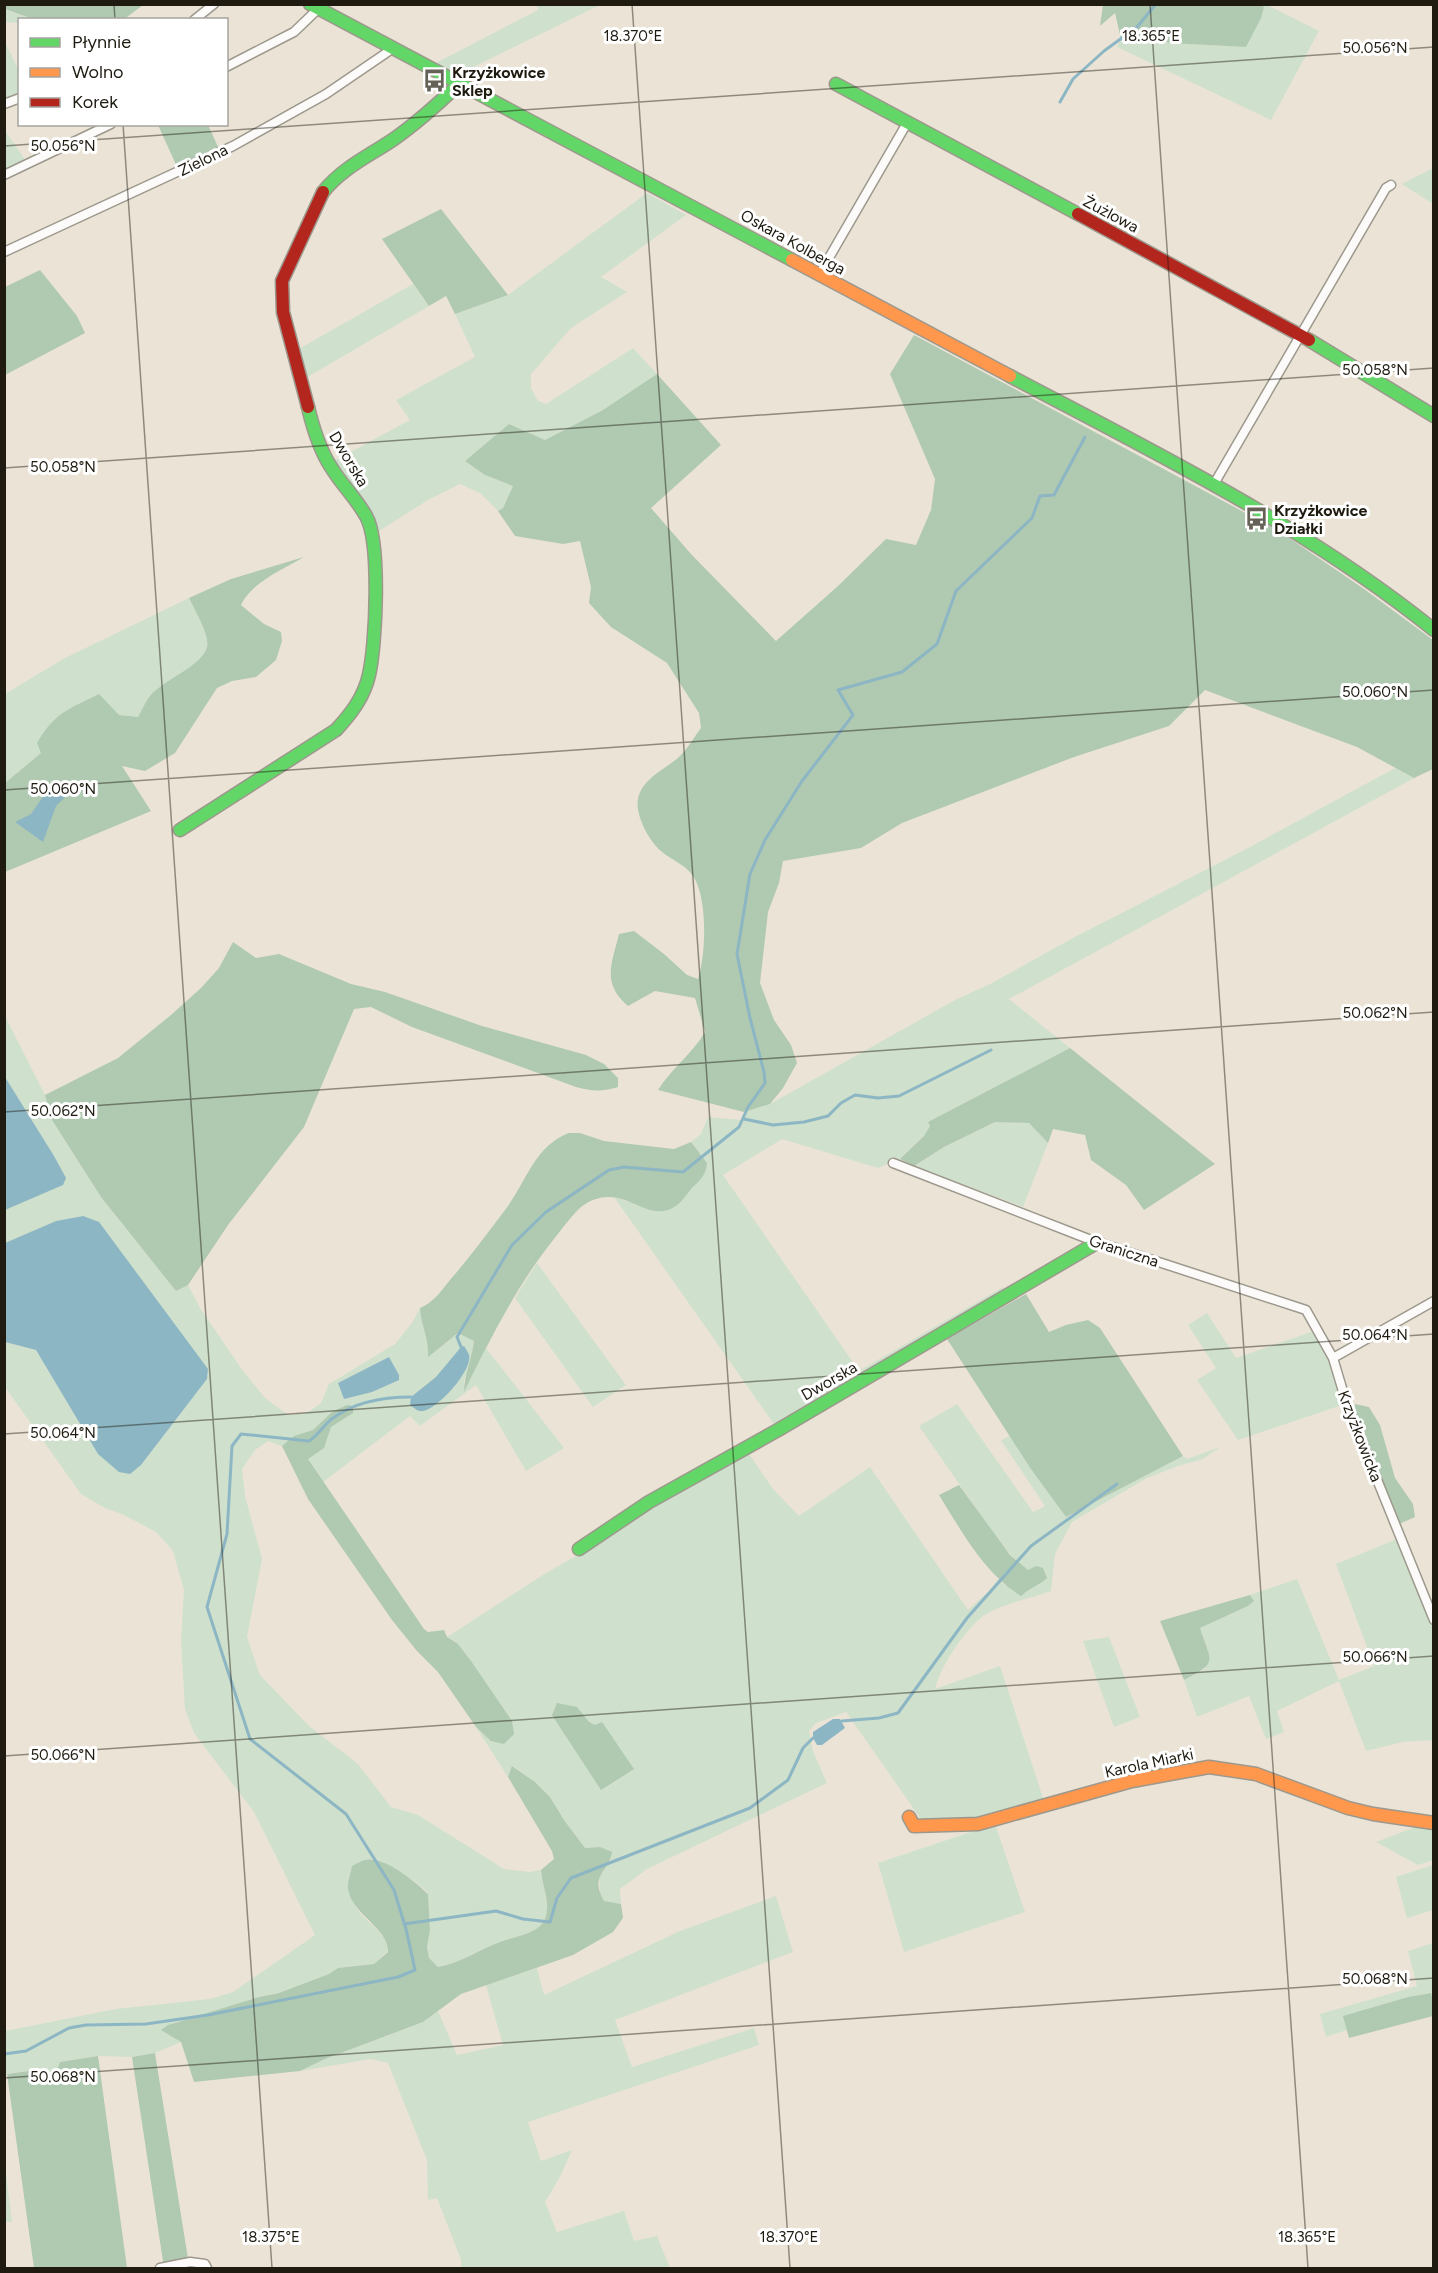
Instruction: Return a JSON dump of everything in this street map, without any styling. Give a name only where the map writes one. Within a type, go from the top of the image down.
[{"type":"street","points":[[196,18],[214,4]]},
{"type":"street","points":[[228,66],[294,32],[314,7]]},
{"type":"street","name":"Oskara Kolberga","points":[[314,7],[1214,484],[1353,568],[1434,630]]},
{"type":"street","name":"Zielona","points":[[4,252],[117,202],[233,146],[326,94],[392,49]]},
{"type":"street","name":"Dworska","points":[[180,830],[336,730],[351,714],[362,695],[369,675],[373,640],[376,570],[373,541],[367,516],[330,466],[316,438],[283,312],[282,281],[323,191],[339,174],[394,140],[428,114],[459,84]]},
{"type":"street","name":"Żużlowa","points":[[836,84],[1300,334],[1434,416]]},
{"type":"street","points":[[819,275],[907,123]]},
{"type":"street","points":[[4,175],[107,126]]},
{"type":"street","points":[[1214,484],[1300,334],[1386,188],[1390,185]]},
{"type":"street","name":"Graniczna","points":[[893,1163],[1098,1242],[1306,1310],[1333,1358]]},
{"type":"street","name":"Dworska","points":[[579,1550],[649,1502],[778,1430],[1098,1242]]},
{"type":"street","points":[[1333,1358],[1434,1301]]},
{"type":"street","name":"Krzyżkowicka","points":[[1333,1358],[1348,1408],[1434,1620]]},
{"type":"street","name":"Karola Miarki","points":[[909,1817],[914,1826],[978,1824],[1132,1781],[1209,1767],[1256,1774],[1348,1808],[1434,1823]]},
{"type":"street","points":[[160,2268],[190,2262],[205,2264],[207,2268]]},
{"type":"green space","points":[[5,4],[143,4],[126,18],[30,18],[5,9]]},
{"type":"green space","points":[[537,5],[600,5],[459,74],[436,63],[538,10]]},
{"type":"green space","points":[[1103,5],[1261,5],[1264,7],[1261,18],[1246,47],[1170,43],[1127,34],[1121,39],[1115,13],[1100,26]]},
{"type":"green space","points":[[1261,5],[1267,5],[1319,31],[1271,120],[1117,47],[1127,34],[1170,43],[1246,47],[1264,7]]},
{"type":"green space","points":[[4,9],[30,18],[18,18],[18,23],[5,22]]},
{"type":"green space","points":[[4,40],[18,69],[18,94],[5,100]]},
{"type":"green space","points":[[158,126],[208,126],[219,149],[178,169]]},
{"type":"green space","points":[[4,129],[26,161],[4,171]]},
{"type":"green space","points":[[1433,168],[1433,204],[1402,184]]},
{"type":"green space","points":[[647,193],[686,215],[601,277],[627,292],[571,328],[531,374],[531,388],[538,401],[546,404],[633,348],[657,374],[603,410],[545,440],[509,424],[465,461],[485,475],[513,486],[503,508],[498,511],[480,493],[460,484],[428,500],[379,531],[370,512],[332,462],[410,420],[396,400],[475,357],[455,314],[508,295]]},
{"type":"green space","points":[[441,209],[508,295],[455,314],[446,296],[429,306],[382,239]]},
{"type":"green space","points":[[40,270],[77,316],[85,333],[5,375],[5,287]]},
{"type":"green space","points":[[413,284],[429,306],[304,379],[297,350]]},
{"type":"green space","points":[[914,335],[1279,531],[1433,640],[1433,769],[1414,778],[1357,747],[1205,690],[1169,726],[1074,757],[902,823],[861,848],[783,861],[779,883],[768,912],[760,983],[774,1020],[791,1045],[797,1063],[783,1088],[770,1104],[744,1112],[658,1090],[705,1032],[695,998],[655,991],[628,1006],[614,989],[611,972],[619,934],[634,931],[687,975],[698,979],[703,956],[704,927],[698,886],[690,872],[661,851],[652,841],[641,820],[638,799],[650,779],[682,754],[701,728],[699,713],[667,663],[611,627],[589,603],[591,587],[580,541],[563,544],[515,536],[498,511],[503,508],[513,486],[485,475],[465,461],[509,424],[545,440],[603,410],[657,374],[721,445],[651,508],[691,554],[776,641],[838,586],[886,539],[916,545],[931,510],[935,479],[890,374]]},
{"type":"green space","points":[[304,557],[260,583],[241,605],[264,624],[281,632],[282,641],[276,660],[256,677],[232,681],[217,688],[175,753],[145,771],[122,766],[151,811],[5,872],[5,783],[41,753],[37,743],[50,724],[63,712],[99,694],[119,715],[138,717],[150,696],[190,667],[204,654],[207,647],[204,629],[189,598],[231,579]]},
{"type":"green space","points":[[189,598],[206,636],[207,647],[204,654],[190,667],[156,690],[148,698],[138,717],[119,715],[41,753],[5,783],[5,694],[63,659]]},
{"type":"green space","points":[[1395,768],[1414,778],[1009,999],[1070,1048],[928,1122],[930,1126],[924,1136],[900,1159],[878,1168],[782,1139],[723,1175],[859,1371],[1003,1287],[1007,1292],[776,1427],[614,1197],[651,1209],[681,1201],[707,1163],[691,1142],[701,1134],[708,1117],[742,1120],[744,1112],[770,1104],[955,1000],[990,984],[1073,938],[1250,847]]},
{"type":"green space","points":[[233,942],[256,958],[279,954],[351,984],[385,992],[482,1026],[586,1055],[604,1064],[618,1078],[618,1087],[597,1090],[576,1087],[412,1027],[371,1007],[354,1009],[304,1127],[228,1225],[188,1285],[176,1291],[101,1197],[52,1120],[45,1095],[118,1058],[171,1015],[219,968]]},
{"type":"green space","points":[[4,1014],[45,1095],[52,1120],[101,1197],[176,1291],[188,1285],[200,1308],[243,1371],[265,1398],[288,1415],[307,1413],[321,1403],[329,1384],[395,1344],[412,1323],[420,1308],[428,1356],[459,1333],[474,1341],[471,1361],[464,1380],[464,1391],[486,1348],[564,1448],[526,1471],[476,1385],[420,1426],[410,1416],[323,1482],[294,1437],[282,1446],[268,1441],[255,1450],[242,1469],[245,1496],[262,1559],[247,1637],[260,1675],[309,1726],[358,1764],[391,1807],[418,1815],[504,1869],[530,1872],[541,1870],[547,1910],[544,1922],[528,1933],[438,1967],[429,1958],[427,1947],[430,1930],[428,1893],[402,1873],[372,1859],[348,1888],[359,1911],[382,1935],[387,1945],[388,1951],[374,1964],[338,1968],[329,1974],[279,1993],[176,2022],[162,2030],[181,2042],[155,2053],[132,2057],[98,2056],[60,2062],[57,2072],[36,2070],[5,2074],[5,2031],[116,2009],[210,1999],[233,1992],[315,1935],[254,1812],[194,1733],[185,1709],[181,1642],[184,1590],[173,1551],[156,1532],[81,1494],[5,1387],[5,1342],[36,1350],[98,1454],[141,1465],[207,1379],[208,1369],[83,1216],[56,1221],[5,1243]]},
{"type":"green space","points":[[1070,1048],[1215,1164],[1144,1210],[1126,1185],[1091,1160],[1085,1135],[1053,1129],[1048,1143],[1029,1123],[995,1122],[944,1147],[914,1166],[900,1159],[924,1136],[930,1126],[928,1122]]},
{"type":"green space","points":[[995,1122],[1029,1123],[1048,1143],[1023,1207],[914,1166],[944,1147]]},
{"type":"green space","points":[[569,1133],[580,1133],[604,1141],[674,1149],[691,1142],[707,1163],[702,1178],[675,1207],[668,1210],[658,1211],[629,1201],[607,1197],[594,1199],[581,1207],[563,1227],[528,1275],[494,1332],[464,1392],[474,1341],[458,1333],[428,1357],[420,1308],[437,1296],[473,1253],[508,1206],[540,1154],[558,1138]]},
{"type":"green space","points":[[537,1263],[626,1385],[593,1407],[515,1298]]},
{"type":"green space","points":[[1026,1294],[1049,1332],[1088,1320],[1100,1328],[1183,1456],[1066,1517],[1031,1469],[947,1339]]},
{"type":"green space","points":[[1207,1313],[1236,1358],[1314,1331],[1330,1364],[1342,1405],[1238,1440],[1197,1380],[1216,1368],[1188,1325]]},
{"type":"green space","points":[[957,1404],[1033,1512],[1045,1506],[1001,1440],[1010,1436],[1066,1517],[1183,1456],[1187,1459],[1220,1447],[1203,1459],[1147,1478],[1072,1522],[1055,1554],[1051,1591],[988,1613],[963,1637],[942,1670],[935,1689],[1000,1666],[1045,1804],[974,1823],[921,1819],[846,1712],[816,1723],[809,1731],[813,1751],[827,1783],[647,1869],[620,1889],[621,1904],[604,1901],[600,1894],[599,1874],[611,1861],[600,1847],[585,1848],[550,1797],[535,1782],[513,1766],[508,1777],[476,1727],[491,1741],[512,1721],[458,1644],[447,1637],[546,1573],[602,1541],[639,1513],[747,1451],[773,1489],[799,1516],[870,1467],[968,1610],[989,1591],[998,1579],[1005,1585],[1039,1584],[998,1540],[919,1426]]},
{"type":"green space","points":[[1355,1404],[1369,1407],[1380,1425],[1395,1478],[1413,1504],[1415,1517],[1399,1524],[1365,1443],[1355,1413]]},
{"type":"green space","points":[[347,1405],[353,1406],[353,1413],[331,1427],[324,1448],[308,1459],[424,1629],[428,1632],[444,1630],[447,1637],[458,1644],[471,1661],[512,1721],[514,1734],[504,1744],[491,1741],[476,1727],[438,1672],[417,1651],[392,1620],[308,1499],[282,1446],[294,1436],[313,1430],[332,1412]]},
{"type":"green space","points":[[959,1485],[1010,1555],[1028,1570],[1036,1566],[1043,1568],[1047,1578],[1021,1596],[996,1576],[975,1551],[939,1495]]},
{"type":"green space","points":[[1397,1539],[1433,1629],[1433,1740],[1403,1742],[1366,1751],[1339,1681],[1277,1711],[1284,1732],[1266,1739],[1249,1696],[1197,1717],[1184,1680],[1205,1669],[1208,1650],[1200,1628],[1248,1606],[1253,1601],[1250,1595],[1297,1579],[1339,1680],[1374,1666],[1336,1564]]},
{"type":"green space","points":[[1250,1595],[1254,1601],[1248,1606],[1200,1628],[1209,1660],[1203,1669],[1184,1680],[1160,1621]]},
{"type":"green space","points":[[1109,1637],[1140,1717],[1114,1727],[1083,1641]]},
{"type":"green space","points":[[557,1703],[577,1707],[589,1722],[595,1725],[602,1722],[634,1769],[601,1790],[552,1715]]},
{"type":"green space","points":[[512,1766],[535,1782],[550,1797],[585,1848],[600,1847],[612,1852],[598,1885],[604,1901],[621,1904],[623,1918],[613,1932],[573,1955],[461,1994],[423,2022],[325,2059],[300,2071],[194,2082],[181,2042],[161,2030],[168,2025],[279,1993],[329,1974],[338,1968],[374,1964],[388,1952],[383,1936],[356,1906],[348,1889],[352,1866],[360,1862],[372,1860],[390,1865],[428,1894],[430,1930],[427,1947],[429,1958],[438,1967],[528,1933],[540,1926],[544,1922],[547,1910],[541,1870],[554,1859],[552,1851],[508,1777]]},
{"type":"green space","points":[[995,1824],[1025,1912],[904,1952],[878,1863]]},
{"type":"green space","points":[[1418,1826],[1433,1827],[1433,1860],[1418,1865],[1376,1842]]},
{"type":"green space","points":[[1433,1865],[1433,1910],[1407,1918],[1396,1877]]},
{"type":"green space","points":[[776,1896],[793,1952],[615,2020],[632,2067],[754,2028],[759,2045],[528,2122],[541,2161],[572,2150],[545,2202],[557,2232],[624,2211],[634,2241],[657,2236],[670,2268],[461,2268],[461,2260],[437,2198],[428,2200],[427,2160],[388,2063],[371,2059],[300,2071],[325,2059],[423,2022],[438,2011],[457,2055],[503,2045],[486,1985],[537,1968],[544,1995],[680,1931]]},
{"type":"green space","points":[[1433,1943],[1433,2001],[1430,1993],[1408,1997],[1344,2016],[1347,2030],[1326,2037],[1320,2014],[1417,1986],[1408,1951]]},
{"type":"green space","points":[[1431,1993],[1433,2016],[1349,2038],[1343,2016],[1408,1997]]},
{"type":"green space","points":[[155,2053],[189,2265],[199,2268],[164,2268],[132,2057]]},
{"type":"green space","points":[[98,2056],[127,2268],[34,2268],[7,2074],[36,2070],[56,2072],[60,2062]]},
{"type":"green space","points":[[5,2165],[12,2222],[5,2222]]},
{"type":"water","points":[[51,785],[66,790],[66,796],[56,806],[43,842],[15,822],[31,814]]},
{"type":"water","points":[[5,1077],[66,1178],[63,1185],[5,1210]]},
{"type":"water","points":[[83,1216],[99,1222],[208,1369],[207,1379],[141,1465],[130,1474],[119,1472],[98,1454],[36,1350],[5,1342],[5,1243],[56,1221]]},
{"type":"water","points":[[464,1346],[469,1355],[469,1362],[460,1379],[437,1404],[423,1411],[416,1410],[410,1405],[411,1397],[436,1377]]},
{"type":"water","points":[[389,1357],[399,1375],[399,1380],[372,1392],[344,1399],[338,1383]]},
{"type":"water","points":[[833,1719],[840,1719],[845,1728],[822,1745],[817,1745],[813,1732]]},
{"type":"waterway","points":[[1060,102],[1073,79],[1104,51],[1137,27],[1156,4]]},
{"type":"waterway","points":[[461,1347],[457,1337],[512,1245],[546,1212],[609,1170],[624,1167],[683,1172],[739,1127],[748,1107],[765,1083],[737,954],[750,874],[765,840],[802,781],[853,715],[838,690],[902,672],[937,644],[956,591],[1032,518],[1040,496],[1054,495],[1085,437]]},
{"type":"waterway","points":[[744,1119],[773,1125],[804,1122],[828,1116],[841,1103],[855,1095],[878,1098],[899,1096],[991,1050]]},
{"type":"waterway","points":[[4,2054],[26,2051],[69,2028],[86,2025],[146,2024],[208,2015],[398,1977],[415,1970],[394,1890],[346,1814],[250,1739],[207,1607],[227,1534],[232,1446],[241,1434],[309,1441],[330,1420],[360,1404],[380,1399],[411,1397]]},
{"type":"waterway","points":[[842,1721],[879,1718],[898,1713],[967,1618],[1031,1546],[1117,1484]]},
{"type":"waterway","points":[[404,1924],[496,1911],[523,1919],[550,1922],[557,1898],[571,1878],[750,1808],[788,1780],[803,1748],[813,1738]]},
{"type":"traffic: fast","points":[[310,4],[792,260]]},
{"type":"traffic: fast","points":[[323,192],[347,169],[394,139],[436,106],[459,84]]},
{"type":"traffic: fast","points":[[836,84],[1078,214]]},
{"type":"traffic: fast","points":[[1309,340],[1434,416]]},
{"type":"traffic: fast","points":[[1010,376],[1174,463],[1282,524],[1385,592],[1434,630]]},
{"type":"traffic: fast","points":[[180,830],[336,730],[356,705],[367,683],[374,641],[376,594],[371,529],[362,509],[323,453],[308,407]]},
{"type":"traffic: fast","points":[[579,1549],[649,1502],[778,1430],[1098,1242]]},
{"type":"traffic: slow","points":[[792,260],[1010,376]]},
{"type":"traffic: slow","points":[[909,1817],[914,1826],[978,1824],[1132,1781],[1209,1767],[1256,1774],[1348,1808],[1434,1823]]},
{"type":"traffic: jam","points":[[308,407],[283,312],[282,281],[323,192]]},
{"type":"traffic: jam","points":[[1078,214],[1309,340]]},
{"type":"place","name":"Krzyżkowice Sklep","points":[[434,81]]},
{"type":"place","name":"Krzyżkowice Działki","points":[[1256,519]]}]
